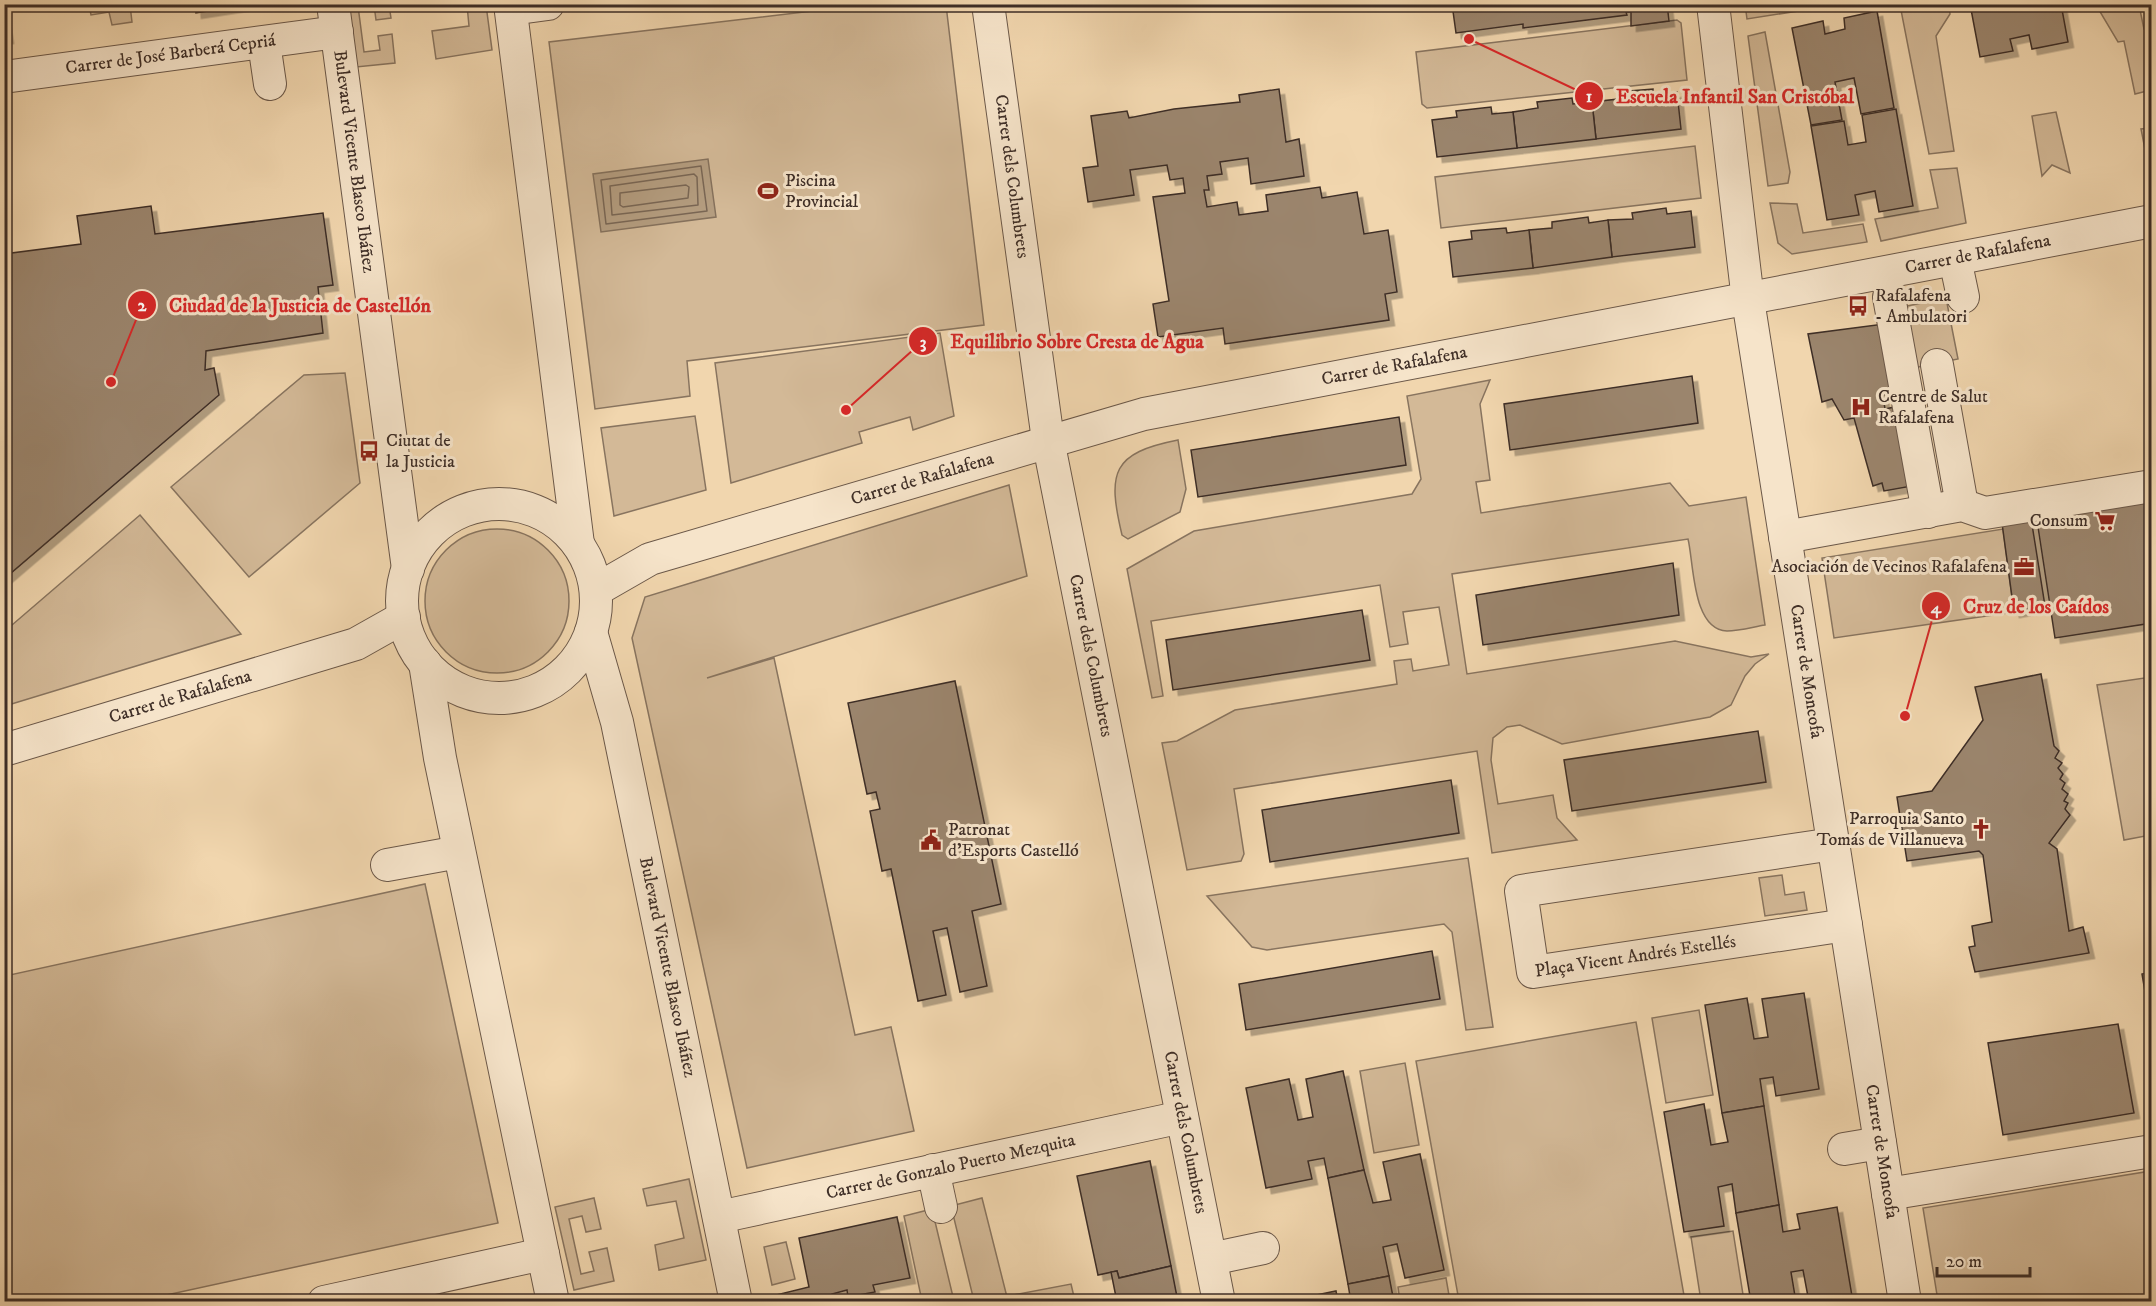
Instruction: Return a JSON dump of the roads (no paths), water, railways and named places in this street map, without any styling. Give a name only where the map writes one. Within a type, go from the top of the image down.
[{"type":"street","points":[[414,642],[438,676],[464,691],[489,697],[513,697],[553,682],[569,668],[582,651],[596,614],[510,7],[548,4]]},
{"type":"street","name":"Carrer dels Columbrets","points":[[988,4],[1048,440],[1219,1302]]},
{"type":"street","name":"Carrer de Moncofa","points":[[1713,4],[1748,300],[1905,1302]]},
{"type":"street","name":"Carrer de José Barberá Cepriá","points":[[4,77],[264,42],[335,18]]},
{"type":"street","name":"Bulevard Vicente Blasco Ibáñez","points":[[335,18],[408,569]]},
{"type":"street","points":[[264,42],[270,84]]},
{"type":"street","name":"Carrer de Rafalafena","points":[[588,566],[650,559],[1048,440],[1144,414],[2151,221]]},
{"type":"street","points":[[1955,259],[1963,297]]},
{"type":"street","points":[[1889,297],[1928,512]]},
{"type":"street","points":[[1937,365],[1962,506]]},
{"type":"street","points":[[1785,537],[1962,506],[1986,513],[2151,486]]},
{"type":"street","points":[[553,1302],[434,728],[414,642],[404,585],[408,569],[417,550],[437,527],[467,510],[484,506],[524,507],[543,514],[562,527],[588,566]]},
{"type":"street","name":"Bulevard Vicente Blasco Ibáñez","points":[[591,632],[617,722],[736,1302]]},
{"type":"street","name":"Carrer de Rafalafena","points":[[4,750],[356,644],[414,642]]},
{"type":"street","name":"Plaça Vicent Andrés Estellés","points":[[1833,844],[1521,891],[1533,972],[1846,926]]},
{"type":"street","points":[[387,865],[459,852]]},
{"type":"street","name":"Carrer de Gonzalo Puerto Mezquita","points":[[719,1217],[1182,1117]]},
{"type":"street","points":[[1844,1149],[1880,1143]]},
{"type":"street","points":[[1888,1194],[2151,1151]]},
{"type":"street","points":[[933,1170],[941,1207]]},
{"type":"street","points":[[1211,1259],[1263,1248]]},
{"type":"street","points":[[324,1302],[543,1254]]},
{"type":"water","points":[[708,159],[716,217],[601,232],[593,174]]},
{"type":"place","name":"Escuela Infantil San Cristóbal","points":[[1469,39]]},
{"type":"place","name":"Piscina Provincial","points":[[768,191]]},
{"type":"place","name":"Rafalafena - Ambulatori","points":[[1858,306]]},
{"type":"place","name":"Ciudad de la Justicia de Castellón","points":[[111,382]]},
{"type":"place","name":"Centre de Salut Rafalafena","points":[[1861,407]]},
{"type":"place","name":"Equilibrio Sobre Cresta de Agua","points":[[846,410]]},
{"type":"place","name":"Ciutat de la Justicia","points":[[369,451]]},
{"type":"place","name":"Consum","points":[[2105,521]]},
{"type":"place","name":"Asociación de Vecinos Rafalafena","points":[[2024,567]]},
{"type":"place","name":"Cruz de los Caídos","points":[[1905,716]]},
{"type":"place","name":"Parroquia Santo Tomás de Villanueva","points":[[1981,829]]},
{"type":"place","name":"Patronat d'Esports Castelló","points":[[931,840]]}]
